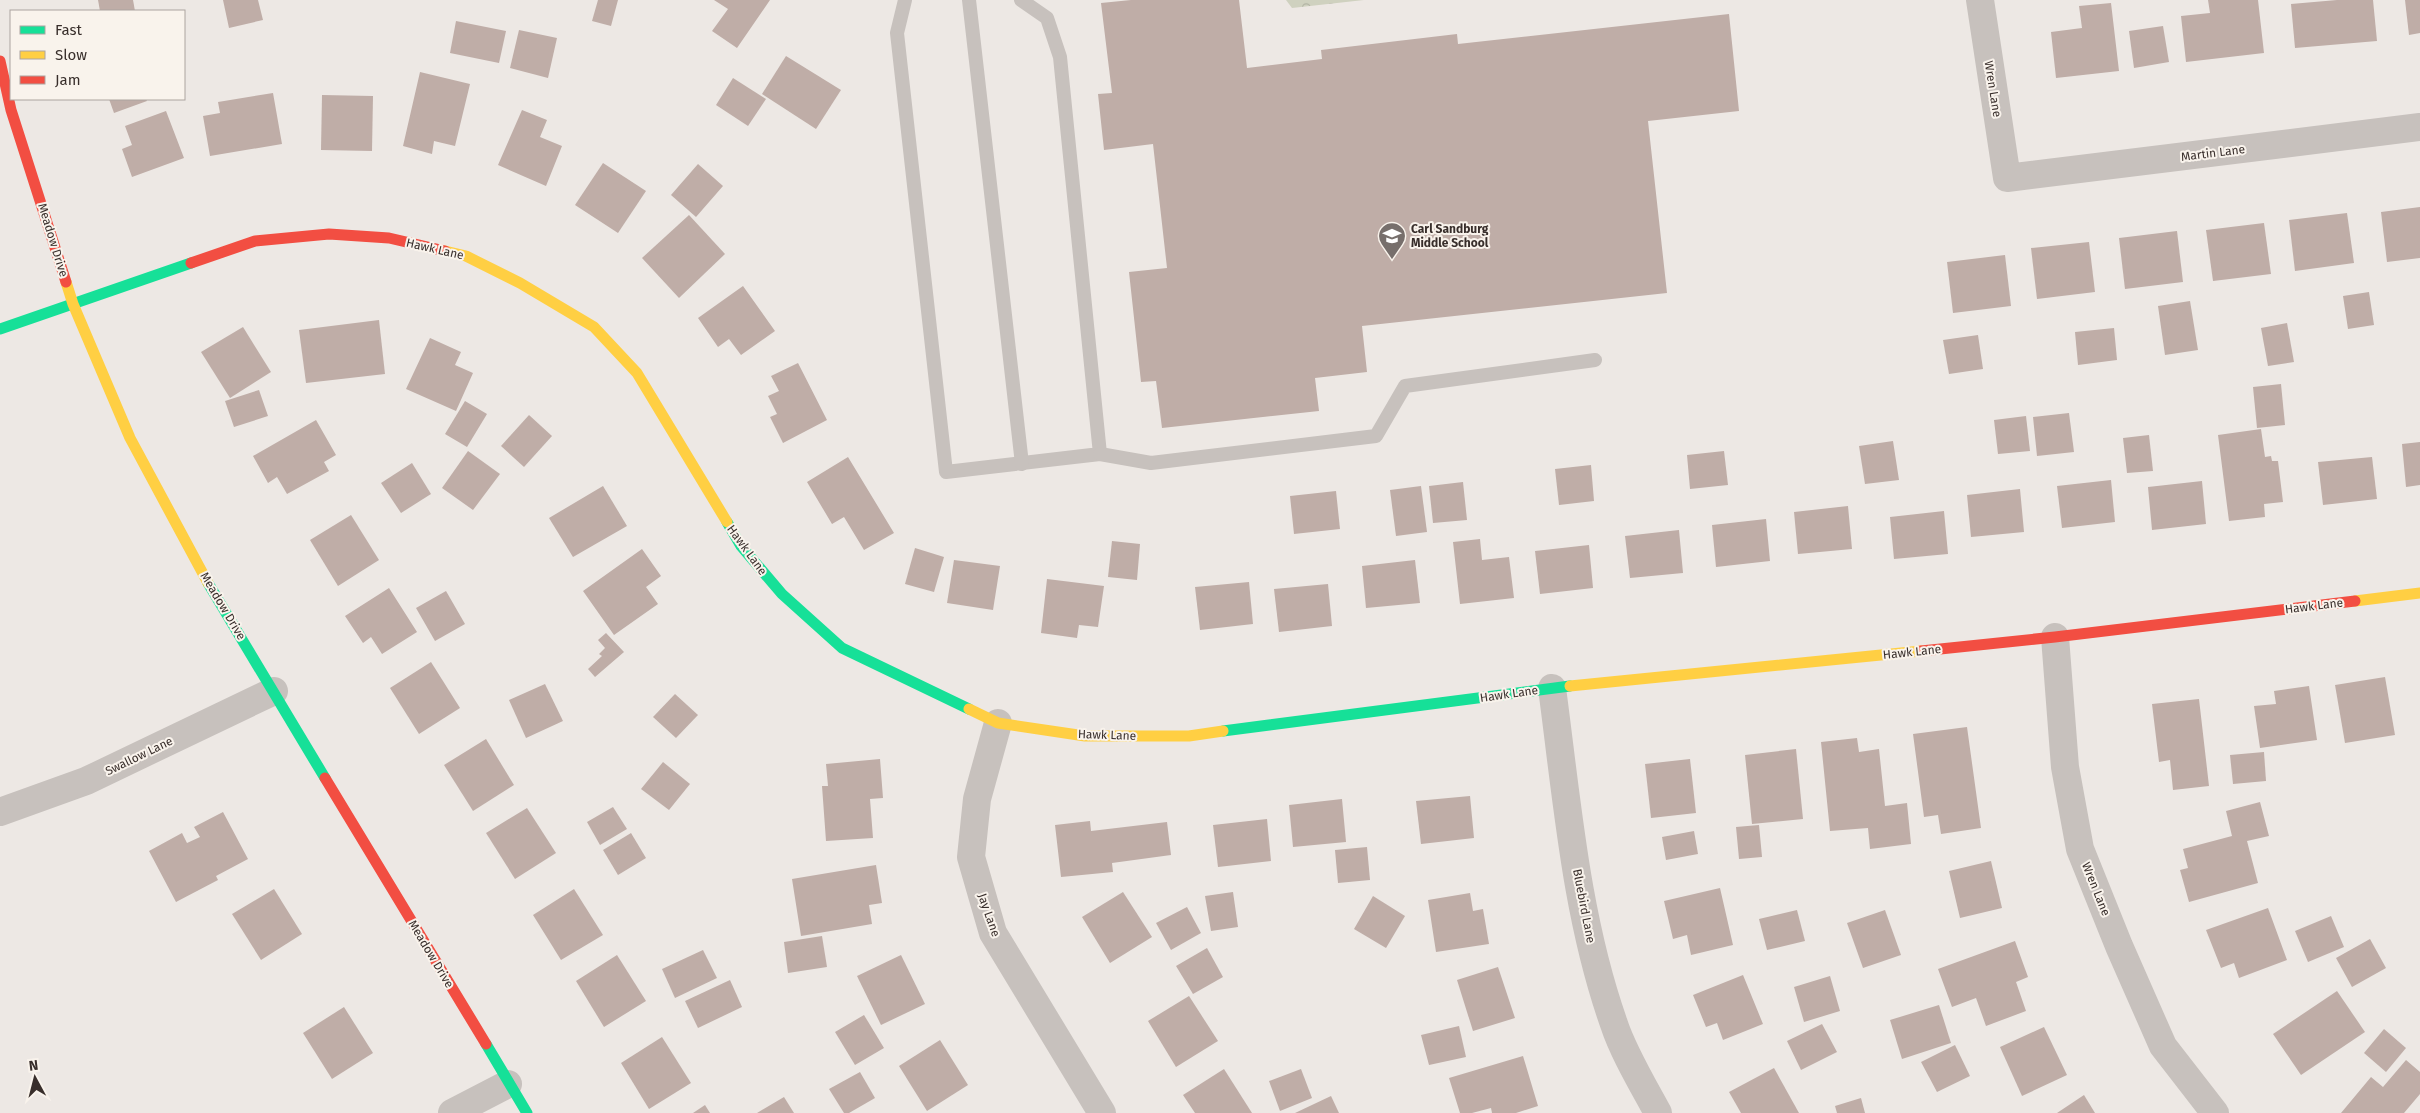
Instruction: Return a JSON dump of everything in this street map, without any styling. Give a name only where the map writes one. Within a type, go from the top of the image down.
[{"type":"street","name":"Wren Lane","points":[[1980,0],[2007,178]]},
{"type":"street","name":"Meadow Drive","points":[[0,61],[11,110],[73,304],[130,438],[195,561],[527,1113]]},
{"type":"street","name":"Martin Lane","points":[[2007,178],[2420,127]]},
{"type":"street","name":"Hawk Lane","points":[[0,329],[255,241],[328,234],[388,238],[466,256],[520,283],[594,327],[637,373],[741,546],[782,594],[842,648],[998,723],[1085,736],[1190,736],[1552,688],[2055,637],[2420,593]]},
{"type":"street","name":"Wren Lane","points":[[2055,637],[2065,767],[2080,849],[2119,946],[2163,1046],[2216,1113]]},
{"type":"street","name":"Bluebird Lane","points":[[1552,688],[1572,841],[1589,932],[1614,1026],[1658,1113]]},
{"type":"street","name":"Swallow Lane","points":[[0,812],[86,781],[274,691]]},
{"type":"street","name":"Jay Lane","points":[[998,723],[977,799],[971,856],[993,933],[1102,1113]]},
{"type":"street","points":[[452,1113],[508,1084]]},
{"type":"lane","points":[[905,0],[897,33],[946,472],[1100,454],[1151,462],[1376,436],[1405,386],[1594,360]]},
{"type":"lane","points":[[969,0],[1022,464]]},
{"type":"lane","points":[[1021,0],[1047,18],[1060,57],[1100,454]]},
{"type":"green space","points":[[1286,0],[1364,0],[1292,8]]},
{"type":"building","points":[[98,0],[133,0],[135,10],[100,10]]},
{"type":"building","points":[[223,0],[258,0],[263,20],[229,28]]},
{"type":"building","points":[[598,0],[618,0],[611,26],[592,21]]},
{"type":"building","points":[[714,0],[770,0],[737,48],[712,31],[728,9]]},
{"type":"building","points":[[1131,0],[1239,0],[1247,68],[1322,59],[1321,50],[1457,34],[1458,44],[1729,14],[1739,111],[1648,121],[1667,293],[1362,326],[1367,372],[1315,378],[1319,411],[1162,428],[1156,381],[1141,382],[1129,272],[1167,268],[1153,144],[1104,150],[1098,94],[1112,93],[1101,3]]},
{"type":"building","points":[[2208,0],[2258,0],[2264,53],[2186,62],[2181,16],[2210,13]]},
{"type":"building","points":[[2337,0],[2373,0],[2377,41],[2295,48],[2291,4]]},
{"type":"building","points":[[2405,0],[2420,0],[2420,33],[2409,35]]},
{"type":"building","points":[[2111,3],[2119,71],[2056,78],[2051,32],[2082,28],[2079,6]]},
{"type":"building","points":[[456,21],[506,31],[499,63],[450,53]]},
{"type":"building","points":[[2163,26],[2169,62],[2134,68],[2129,31]]},
{"type":"building","points":[[519,30],[557,38],[548,78],[510,68]]},
{"type":"building","points":[[786,56],[841,90],[816,129],[762,94]]},
{"type":"building","points":[[420,72],[470,84],[455,146],[434,141],[432,154],[403,146]]},
{"type":"building","points":[[733,78],[766,99],[748,126],[716,105]]},
{"type":"building","points":[[273,93],[282,144],[210,156],[203,116],[220,113],[218,102]]},
{"type":"building","points":[[322,95],[373,96],[372,151],[321,150]]},
{"type":"building","points":[[109,100],[147,101],[114,113]]},
{"type":"building","points":[[522,110],[547,120],[540,137],[562,146],[546,186],[498,165]]},
{"type":"building","points":[[166,111],[184,158],[132,177],[122,149],[132,145],[125,126]]},
{"type":"building","points":[[603,163],[646,191],[618,233],[575,205]]},
{"type":"building","points":[[698,164],[723,186],[696,217],[671,195]]},
{"type":"building","points":[[2420,207],[2420,258],[2387,262],[2381,212]]},
{"type":"building","points":[[2347,213],[2354,263],[2295,271],[2289,220]]},
{"type":"building","points":[[689,215],[725,254],[679,298],[642,258]]},
{"type":"building","points":[[2264,223],[2271,274],[2213,281],[2206,230]]},
{"type":"building","points":[[2177,231],[2183,282],[2125,289],[2119,238]]},
{"type":"building","points":[[2089,242],[2095,292],[2037,299],[2031,248]]},
{"type":"building","points":[[2005,255],[2011,306],[1953,313],[1947,262]]},
{"type":"building","points":[[743,286],[775,331],[741,355],[729,339],[718,347],[698,318]]},
{"type":"building","points":[[2369,292],[2374,325],[2348,329],[2343,296]]},
{"type":"building","points":[[2190,301],[2198,350],[2165,355],[2158,306]]},
{"type":"building","points":[[379,320],[385,374],[306,383],[299,330]]},
{"type":"building","points":[[2287,323],[2294,362],[2268,366],[2261,328]]},
{"type":"building","points":[[243,327],[271,372],[230,398],[201,352]]},
{"type":"building","points":[[2114,328],[2117,360],[2078,365],[2075,332]]},
{"type":"building","points":[[1978,335],[1983,369],[1949,374],[1943,340]]},
{"type":"building","points":[[430,338],[461,352],[455,365],[473,373],[456,411],[406,389]]},
{"type":"building","points":[[798,363],[827,420],[783,443],[770,417],[777,414],[768,396],[779,391],[771,376]]},
{"type":"building","points":[[2281,384],[2285,425],[2257,428],[2253,387]]},
{"type":"building","points":[[259,390],[268,416],[234,427],[225,401]]},
{"type":"building","points":[[465,401],[487,414],[467,447],[445,434]]},
{"type":"building","points":[[2069,413],[2074,452],[2037,456],[2033,417]]},
{"type":"building","points":[[529,415],[552,436],[524,467],[501,446]]},
{"type":"building","points":[[2026,416],[2030,451],[1998,454],[1994,420]]},
{"type":"building","points":[[316,420],[336,455],[324,462],[329,471],[287,494],[277,477],[268,483],[253,456]]},
{"type":"building","points":[[2261,429],[2265,457],[2271,456],[2272,461],[2278,461],[2283,502],[2264,504],[2265,517],[2229,521],[2218,435]]},
{"type":"building","points":[[2149,435],[2153,471],[2127,473],[2123,438]]},
{"type":"building","points":[[1893,441],[1899,480],[1865,484],[1859,446]]},
{"type":"building","points":[[2420,442],[2420,485],[2406,487],[2402,444]]},
{"type":"building","points":[[468,451],[500,474],[473,510],[442,488]]},
{"type":"building","points":[[1724,451],[1728,485],[1690,489],[1687,455]]},
{"type":"building","points":[[848,457],[894,533],[864,550],[844,517],[832,524],[807,482]]},
{"type":"building","points":[[2372,457],[2377,499],[2323,505],[2318,462]]},
{"type":"building","points":[[412,463],[431,494],[401,513],[381,483]]},
{"type":"building","points":[[1591,465],[1594,501],[1559,505],[1555,469]]},
{"type":"building","points":[[2111,480],[2115,522],[2062,528],[2057,486]]},
{"type":"building","points":[[2202,481],[2206,524],[2152,530],[2148,487]]},
{"type":"building","points":[[1463,482],[1467,520],[1433,523],[1429,486]]},
{"type":"building","points":[[603,486],[627,526],[573,557],[549,518]]},
{"type":"building","points":[[1421,486],[1427,532],[1396,536],[1390,490]]},
{"type":"building","points":[[2020,489],[2024,532],[1971,537],[1967,495]]},
{"type":"building","points":[[1336,491],[1340,529],[1294,534],[1290,496]]},
{"type":"building","points":[[1848,506],[1852,549],[1798,554],[1794,512]]},
{"type":"building","points":[[1944,511],[1948,554],[1894,559],[1890,517]]},
{"type":"building","points":[[351,515],[379,560],[338,586],[310,540]]},
{"type":"building","points":[[1766,519],[1770,561],[1716,567],[1712,525]]},
{"type":"building","points":[[1679,530],[1683,573],[1630,578],[1625,536]]},
{"type":"building","points":[[1480,539],[1482,560],[1509,557],[1514,598],[1460,604],[1453,542]]},
{"type":"building","points":[[1112,541],[1140,544],[1137,580],[1108,577]]},
{"type":"building","points":[[1589,545],[1593,588],[1540,594],[1535,551]]},
{"type":"building","points":[[915,548],[944,557],[934,592],[905,584]]},
{"type":"building","points":[[642,549],[661,576],[646,587],[658,604],[614,635],[583,591]]},
{"type":"building","points":[[954,560],[1000,566],[993,610],[947,603]]},
{"type":"building","points":[[1415,560],[1420,603],[1366,608],[1362,566]]},
{"type":"building","points":[[1047,579],[1104,586],[1098,627],[1079,625],[1077,638],[1041,633]]},
{"type":"building","points":[[1249,582],[1253,624],[1200,630],[1195,587]]},
{"type":"building","points":[[1328,584],[1332,626],[1279,632],[1274,589]]},
{"type":"building","points":[[389,588],[417,632],[382,654],[371,637],[363,643],[345,616]]},
{"type":"building","points":[[446,591],[465,624],[435,641],[416,608]]},
{"type":"building","points":[[606,633],[624,652],[595,677],[588,669],[602,656],[599,654],[605,648],[598,640]]},
{"type":"building","points":[[431,662],[460,708],[419,734],[390,688]]},
{"type":"building","points":[[2385,677],[2395,735],[2345,743],[2335,685]]},
{"type":"building","points":[[545,684],[563,721],[526,738],[509,700]]},
{"type":"building","points":[[2309,686],[2317,740],[2260,748],[2254,706],[2276,704],[2274,691]]},
{"type":"building","points":[[675,694],[698,715],[676,738],[653,717]]},
{"type":"building","points":[[2199,699],[2209,786],[2173,790],[2170,760],[2159,762],[2152,704]]},
{"type":"building","points":[[1967,727],[1981,828],[1941,834],[1938,815],[1924,817],[1913,734]]},
{"type":"building","points":[[1857,738],[1859,752],[1879,749],[1885,806],[1907,803],[1911,844],[1870,849],[1868,828],[1830,831],[1821,742]]},
{"type":"building","points":[[486,739],[514,785],[473,811],[444,765]]},
{"type":"building","points":[[1796,749],[1803,819],[1752,824],[1745,755]]},
{"type":"building","points":[[2264,752],[2266,781],[2233,784],[2230,755]]},
{"type":"building","points":[[880,759],[883,798],[870,799],[873,838],[826,841],[822,786],[828,786],[826,764]]},
{"type":"building","points":[[1690,759],[1696,813],[1651,818],[1645,764]]},
{"type":"building","points":[[663,762],[690,784],[669,810],[641,789]]},
{"type":"building","points":[[1470,796],[1474,838],[1421,844],[1416,801]]},
{"type":"building","points":[[1342,799],[1346,842],[1293,847],[1289,805]]},
{"type":"building","points":[[2260,802],[2269,836],[2247,841],[2258,883],[2189,902],[2180,870],[2188,868],[2183,849],[2232,836],[2226,811]]},
{"type":"building","points":[[613,807],[627,829],[600,845],[587,822]]},
{"type":"building","points":[[527,808],[556,853],[515,879],[486,833]]},
{"type":"building","points":[[223,812],[248,859],[216,876],[218,880],[176,902],[149,851],[182,833],[187,843],[200,837],[194,827]]},
{"type":"building","points":[[1267,819],[1271,861],[1218,867],[1213,825]]},
{"type":"building","points":[[1090,821],[1091,831],[1167,822],[1171,855],[1112,863],[1113,872],[1061,877],[1055,825]]},
{"type":"building","points":[[1759,825],[1762,857],[1739,859],[1736,827]]},
{"type":"building","points":[[1694,831],[1698,854],[1666,860],[1662,837]]},
{"type":"building","points":[[631,833],[646,858],[618,875],[603,850]]},
{"type":"building","points":[[1367,847],[1370,880],[1338,883],[1335,850]]},
{"type":"building","points":[[1991,861],[2002,908],[1960,918],[1949,871]]},
{"type":"building","points":[[876,865],[882,903],[869,905],[872,924],[801,936],[792,879]]},
{"type":"building","points":[[1720,888],[1733,945],[1691,955],[1687,935],[1673,939],[1664,901]]},
{"type":"building","points":[[274,889],[302,934],[261,960],[232,914]]},
{"type":"building","points":[[574,889],[603,935],[561,960],[533,915]]},
{"type":"building","points":[[1123,892],[1152,937],[1110,963],[1082,917]]},
{"type":"building","points":[[1233,892],[1238,927],[1211,931],[1205,896]]},
{"type":"building","points":[[1470,893],[1473,911],[1483,909],[1489,944],[1436,952],[1428,900]]},
{"type":"building","points":[[1373,896],[1405,916],[1386,948],[1354,929]]},
{"type":"building","points":[[1187,907],[1201,933],[1171,950],[1156,923]]},
{"type":"building","points":[[2268,908],[2287,960],[2239,978],[2234,963],[2221,968],[2206,930]]},
{"type":"building","points":[[1797,910],[1805,941],[1767,950],[1759,919]]},
{"type":"building","points":[[1885,910],[1901,955],[1863,968],[1847,923]]},
{"type":"building","points":[[2331,916],[2344,947],[2308,962],[2295,931]]},
{"type":"building","points":[[822,936],[827,967],[788,973],[784,942]]},
{"type":"building","points":[[2370,939],[2386,968],[2352,987],[2336,958]]},
{"type":"building","points":[[2015,941],[2028,977],[2016,982],[2026,1011],[1986,1026],[1976,998],[1952,1007],[1938,969]]},
{"type":"building","points":[[1207,948],[1223,977],[1193,994],[1176,966]]},
{"type":"building","points":[[703,950],[717,978],[675,998],[662,969]]},
{"type":"building","points":[[617,955],[646,1001],[604,1027],[576,981]]},
{"type":"building","points":[[901,955],[925,1004],[881,1025],[857,976]]},
{"type":"building","points":[[1498,967],[1515,1018],[1473,1031],[1457,980]]},
{"type":"building","points":[[1743,975],[1763,1024],[1723,1040],[1717,1023],[1706,1027],[1693,995]]},
{"type":"building","points":[[1830,976],[1840,1011],[1804,1022],[1794,987]]},
{"type":"building","points":[[730,980],[742,1007],[698,1028],[685,1001]]},
{"type":"building","points":[[2337,991],[2365,1032],[2301,1075],[2273,1034]]},
{"type":"building","points":[[1189,996],[1218,1041],[1176,1067],[1148,1021]]},
{"type":"building","points":[[1939,1005],[1951,1043],[1902,1059],[1890,1020]]},
{"type":"building","points":[[344,1007],[373,1053],[332,1079],[303,1033]]},
{"type":"building","points":[[864,1015],[884,1048],[855,1065],[835,1032]]},
{"type":"building","points":[[1822,1024],[1837,1052],[1801,1070],[1787,1041]]},
{"type":"building","points":[[1459,1026],[1466,1057],[1429,1065],[1421,1035]]},
{"type":"building","points":[[2044,1027],[2067,1075],[2022,1096],[2000,1047]]},
{"type":"building","points":[[2384,1029],[2406,1048],[2386,1072],[2364,1053]]},
{"type":"building","points":[[662,1037],[691,1083],[649,1109],[621,1063]]},
{"type":"building","points":[[940,1040],[968,1085],[927,1111],[899,1066]]},
{"type":"building","points":[[1955,1045],[1970,1076],[1937,1092],[1921,1062]]},
{"type":"building","points":[[1523,1056],[1538,1106],[1516,1113],[1492,1113],[1491,1108],[1472,1113],[1460,1113],[1449,1078]]},
{"type":"building","points":[[2406,1060],[2420,1072],[2420,1094],[2404,1113],[2341,1113],[2371,1077],[2383,1087]]},
{"type":"building","points":[[1774,1068],[1799,1113],[1741,1113],[1729,1092]]},
{"type":"building","points":[[1224,1069],[1252,1113],[1195,1113],[1183,1095]]},
{"type":"building","points":[[1301,1069],[1312,1098],[1280,1111],[1269,1081]]},
{"type":"building","points":[[860,1072],[875,1098],[849,1113],[844,1113],[829,1089]]},
{"type":"building","points":[[2084,1095],[2095,1113],[2057,1113]]},
{"type":"building","points":[[1331,1096],[1339,1113],[1295,1113]]},
{"type":"building","points":[[784,1097],[794,1113],[757,1113]]},
{"type":"building","points":[[1861,1098],[1865,1113],[1837,1113],[1835,1106]]},
{"type":"building","points":[[705,1105],[710,1113],[693,1113]]},
{"type":"traffic: fast","points":[[0,329],[191,263]]},
{"type":"traffic: fast","points":[[727,522],[741,546],[782,594],[842,648],[969,709]]},
{"type":"traffic: fast","points":[[208,583],[325,778]]},
{"type":"traffic: fast","points":[[1223,731],[1570,686]]},
{"type":"traffic: fast","points":[[486,1044],[527,1113]]},
{"type":"traffic: slow","points":[[445,251],[466,256],[520,283],[594,327],[637,373],[727,522]]},
{"type":"traffic: slow","points":[[66,282],[73,304],[130,438],[208,583]]},
{"type":"traffic: slow","points":[[2355,601],[2420,593]]},
{"type":"traffic: slow","points":[[1570,686],[1921,651]]},
{"type":"traffic: slow","points":[[969,709],[998,723],[1085,736],[1189,736],[1223,731]]},
{"type":"traffic: jam","points":[[0,61],[11,110],[66,282]]},
{"type":"traffic: jam","points":[[191,263],[255,241],[329,234],[389,238],[445,251]]},
{"type":"traffic: jam","points":[[1921,651],[2355,601]]},
{"type":"traffic: jam","points":[[325,778],[486,1044]]},
{"type":"place","name":"Carl Sandburg Middle School","points":[[1392,260]]}]
